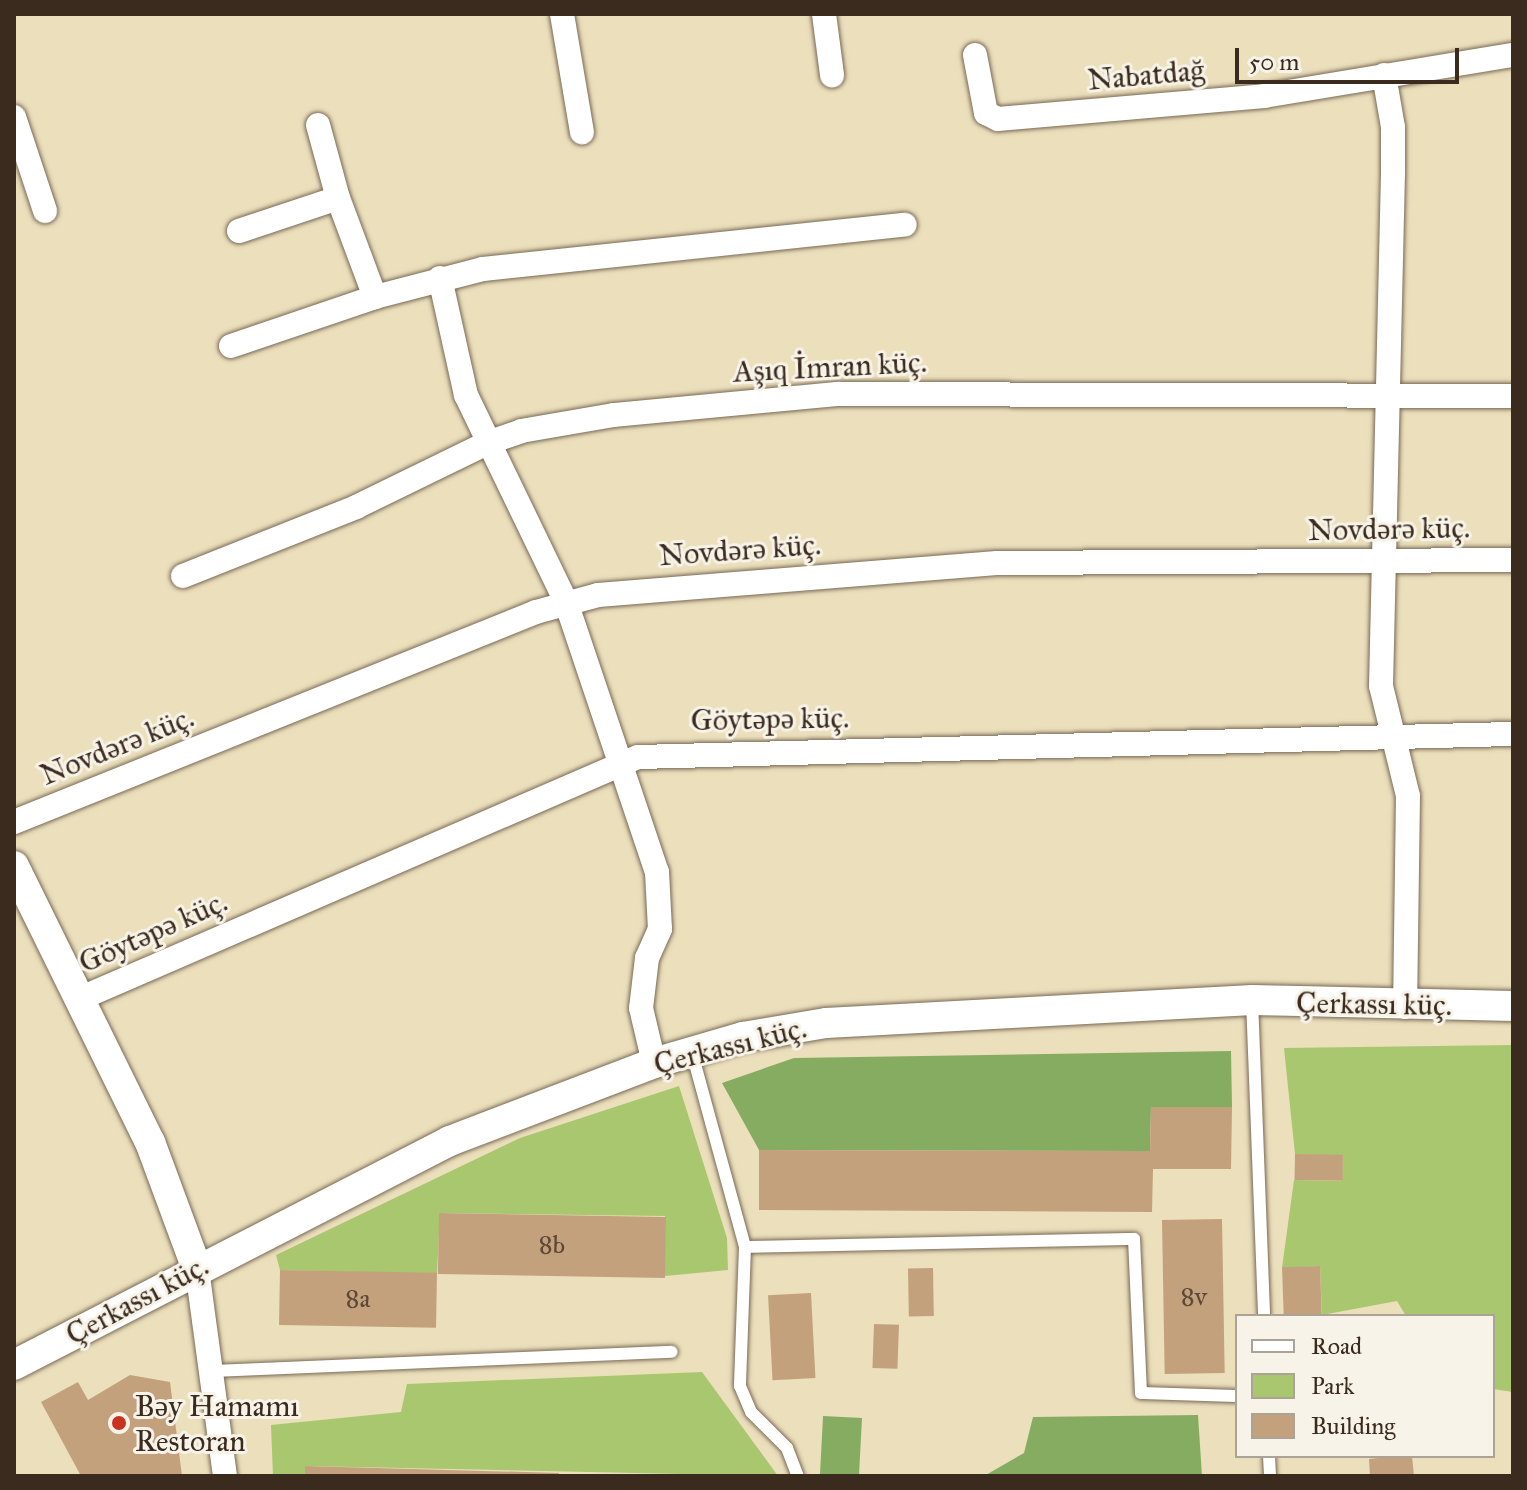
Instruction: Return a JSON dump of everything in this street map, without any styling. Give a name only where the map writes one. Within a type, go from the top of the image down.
[{"type":"street","points":[[562,14],[582,132]]},
{"type":"street","points":[[824,14],[832,75]]},
{"type":"street","name":"Nabatdağ","points":[[975,55],[986,113],[998,119],[1171,106],[1513,55]]},
{"type":"street","points":[[1384,75],[1393,127],[1390,397],[1381,686],[1408,796],[1405,1007]]},
{"type":"street","points":[[14,117],[45,211]]},
{"type":"street","points":[[318,125],[338,198],[375,297]]},
{"type":"street","points":[[239,231],[338,198]]},
{"type":"street","points":[[231,346],[440,278],[546,260],[905,225]]},
{"type":"street","points":[[440,278],[466,395],[566,602],[657,872],[662,909],[642,979],[641,1008],[654,1063]]},
{"type":"street","name":"Aşıq İmran küç.","points":[[183,576],[356,507],[487,443],[521,431],[614,415],[838,394],[1513,396]]},
{"type":"street","name":"Novdərə küç.","points":[[14,822],[566,602],[639,590],[997,563],[1513,560]]},
{"type":"street","name":"Göytəpə küç.","points":[[79,999],[620,762],[659,754],[1513,734]]},
{"type":"street","points":[[14,866],[167,1178],[197,1269],[225,1476]]},
{"type":"street","name":"Çerkassı küç.","points":[[14,1365],[450,1141],[691,1051],[826,1023],[1252,1000],[1405,1007],[1513,1006]]},
{"type":"lane","points":[[1252,1000],[1264,1314]]},
{"type":"lane","points":[[691,1051],[745,1247],[740,1386],[751,1412],[792,1456],[798,1476]]},
{"type":"lane","points":[[745,1247],[1134,1239],[1141,1393],[1235,1396]]},
{"type":"lane","points":[[213,1371],[672,1352]]},
{"type":"green space","points":[[1513,1045],[1513,1392],[1495,1389],[1495,1314],[1405,1314],[1397,1301],[1322,1314],[1320,1266],[1282,1268],[1294,1180],[1342,1181],[1343,1156],[1295,1154],[1284,1048]]},
{"type":"green space","points":[[1231,1051],[1232,1107],[1151,1107],[1150,1151],[759,1150],[722,1083],[794,1058]]},
{"type":"green space","points":[[679,1086],[727,1238],[728,1270],[665,1276],[665,1216],[440,1213],[437,1274],[280,1270],[276,1255],[520,1138]]},
{"type":"green space","points":[[702,1372],[778,1476],[306,1466],[305,1476],[273,1476],[271,1425],[401,1412],[407,1384]]},
{"type":"green space","points":[[1198,1415],[1202,1476],[984,1476],[1024,1453],[1033,1417]]},
{"type":"green space","points":[[823,1416],[862,1418],[859,1476],[820,1474]]},
{"type":"building","points":[[1151,1107],[1232,1107],[1231,1169],[1153,1169],[1152,1212],[759,1210],[759,1150],[1150,1151]]},
{"type":"building","points":[[1295,1154],[1343,1155],[1343,1181],[1295,1180]]},
{"type":"building","points":[[439,1213],[666,1217],[665,1278],[438,1274]]},
{"type":"building","points":[[1222,1219],[1225,1373],[1165,1374],[1162,1220]]},
{"type":"building","points":[[1320,1266],[1322,1314],[1284,1314],[1282,1267]]},
{"type":"building","points":[[908,1268],[933,1268],[934,1316],[909,1316]]},
{"type":"building","points":[[280,1270],[437,1273],[436,1328],[279,1325]]},
{"type":"building","points":[[811,1293],[815,1378],[773,1380],[768,1295]]},
{"type":"building","points":[[874,1324],[899,1325],[897,1369],[872,1368]]},
{"type":"building","points":[[130,1375],[170,1382],[182,1476],[81,1476],[41,1402],[78,1382],[88,1400]]},
{"type":"building","points":[[1412,1458],[1414,1476],[1370,1476],[1369,1459]]},
{"type":"building","points":[[305,1466],[559,1473],[559,1476],[305,1476]]},
{"type":"place","name":"Bәy Hamamı Restoran","points":[[119,1423]]}]
